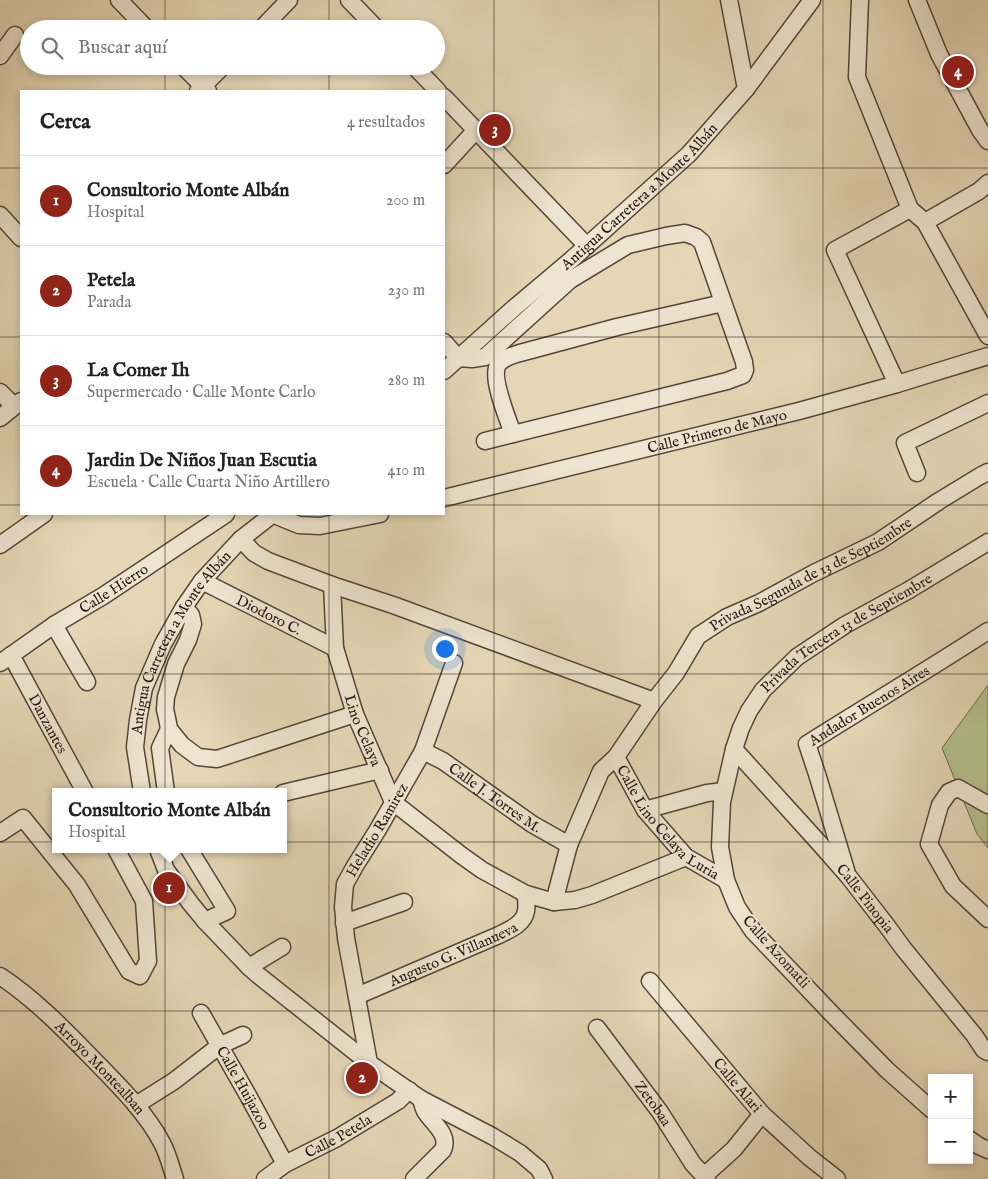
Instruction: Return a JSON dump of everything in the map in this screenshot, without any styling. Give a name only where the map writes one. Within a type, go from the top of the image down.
[{"type":"street","points":[[119,0],[138,20]]},
{"type":"street","points":[[270,20],[289,0]]},
{"type":"street","points":[[349,0],[368,20]]},
{"type":"street","points":[[729,0],[746,89]]},
{"type":"street","name":"Antigua Carretera a Monte Albán","points":[[445,370],[689,154],[746,89],[812,0]]},
{"type":"street","points":[[860,0],[857,77],[910,209],[925,222],[988,336]]},
{"type":"street","points":[[917,0],[939,54],[988,142]]},
{"type":"street","points":[[0,56],[15,35]]},
{"type":"street","points":[[191,75],[203,90],[216,75]]},
{"type":"street","points":[[423,75],[437,90]]},
{"type":"street","points":[[445,98],[587,246]]},
{"type":"street","points":[[445,164],[476,130]]},
{"type":"street","points":[[925,222],[988,183]]},
{"type":"street","points":[[896,384],[836,250],[910,209]]},
{"type":"street","points":[[2,220],[20,237]]},
{"type":"street","points":[[445,343],[458,358],[472,359],[485,357],[570,280],[628,245],[666,236],[685,234],[696,237],[702,242],[744,362],[745,370],[743,375],[727,381],[484,441]]},
{"type":"street","points":[[512,434],[496,379],[496,368],[504,359],[509,356],[617,327],[723,303]]},
{"type":"street","name":"Calle Primero de Mayo","points":[[445,498],[799,411],[988,356]]},
{"type":"street","points":[[0,392],[18,404],[0,418]]},
{"type":"street","points":[[917,473],[905,443],[988,403]]},
{"type":"street","name":"Privada Segunda de 13 de Septiembre","points":[[601,772],[616,758],[676,672],[698,636],[727,617],[759,603],[814,573],[878,542],[939,501],[988,472]]},
{"type":"street","points":[[0,545],[43,515]]},
{"type":"street","name":"Calle Hierro","points":[[5,659],[54,625],[104,596],[225,515]]},
{"type":"street","name":"Antigua Carretera a Monte Albán","points":[[141,788],[135,747],[138,720],[144,688],[163,644],[184,606],[202,581],[241,539],[272,515]]},
{"type":"street","points":[[275,515],[299,525],[320,526],[375,515]]},
{"type":"street","points":[[241,539],[254,553],[268,561],[654,701]]},
{"type":"street","name":"Privada Tercera 13 de Septiembre","points":[[734,749],[749,710],[763,690],[797,657],[845,625],[909,590],[988,542]]},
{"type":"street","name":"Diodoro C.","points":[[202,581],[335,648]]},
{"type":"street","name":"Lino Celaya","points":[[332,584],[335,648],[355,714],[393,802]]},
{"type":"street","points":[[184,606],[192,615],[193,624],[188,640],[176,664],[166,697],[166,709],[170,729],[182,745],[198,757],[217,759],[355,714]]},
{"type":"street","points":[[54,625],[87,682]]},
{"type":"street","name":"Andador Buenos Aires","points":[[849,878],[807,744],[988,632]]},
{"type":"street","name":"Danzantes","points":[[5,659],[83,788]]},
{"type":"street","name":"Heladio Ramirez","points":[[369,1063],[352,977],[344,924],[345,884],[423,751],[454,663]]},
{"type":"street","points":[[165,788],[160,748],[170,729]]},
{"type":"street","name":"Calle Azomatli","points":[[734,749],[722,802],[720,847],[726,880],[737,907],[753,931],[831,1013],[887,1070],[928,1106]]},
{"type":"street","name":"Calle Pinopia","points":[[734,749],[849,878],[984,1050],[988,1052]]},
{"type":"street","name":"Calle J. Torres M.","points":[[423,751],[443,761],[532,824],[568,845]]},
{"type":"street","name":"Calle Lino Celaya Luria","points":[[616,758],[645,810],[686,857],[726,880]]},
{"type":"street","points":[[287,792],[380,770]]},
{"type":"street","name":"Calle Lino Celaya Luria","points":[[554,902],[568,845],[601,772]]},
{"type":"street","points":[[988,805],[958,788],[949,792],[940,805],[929,844],[953,886],[988,919]]},
{"type":"street","points":[[645,810],[707,793],[724,792]]},
{"type":"street","points":[[393,802],[482,870],[526,894],[554,902],[575,900],[592,895],[686,857]]},
{"type":"street","points":[[0,834],[23,818],[77,885],[129,971],[140,976],[148,960],[144,901],[118,853]]},
{"type":"street","points":[[820,844],[836,836]]},
{"type":"street","points":[[160,853],[166,870],[204,921],[249,967],[369,1063],[415,1094],[520,1153],[539,1169],[544,1179]]},
{"type":"street","points":[[191,853],[227,911],[204,921]]},
{"type":"street","name":"Augusto G. Villanueva","points":[[357,996],[499,936],[524,918],[527,910],[526,894]]},
{"type":"street","points":[[344,924],[404,902]]},
{"type":"street","points":[[249,967],[282,947]]},
{"type":"street","name":"Arroyo Montealban","points":[[0,976],[36,1002],[119,1086],[136,1106],[163,1145],[175,1179]]},
{"type":"street","name":"Calle Alari","points":[[650,981],[762,1114],[809,1157],[837,1179]]},
{"type":"street","name":"Calle Huijazoo","points":[[201,1014],[285,1164]]},
{"type":"street","name":"Zetobaa","points":[[597,1028],[660,1112],[693,1164],[705,1178]]},
{"type":"street","points":[[136,1106],[174,1081],[219,1046],[243,1035]]},
{"type":"street","points":[[414,1179],[443,1150],[446,1144],[443,1135],[415,1094]]},
{"type":"street","name":"Calle Petela","points":[[265,1179],[285,1164],[337,1138],[398,1101],[415,1094]]},
{"type":"street","points":[[705,1178],[734,1149],[762,1114]]},
{"type":"street","points":[[973,1142],[988,1150]]},
{"type":"green space","points":[[988,685],[988,848],[977,834],[942,748]]},
{"type":"place","name":"Jardin De Niños Juan Escutia","points":[[958,72]]},
{"type":"place","name":"La Comer Ih","points":[[495,130]]},
{"type":"place","name":"Consultorio Monte Albán","points":[[169,888]]},
{"type":"place","name":"Petela","points":[[362,1078]]}]
